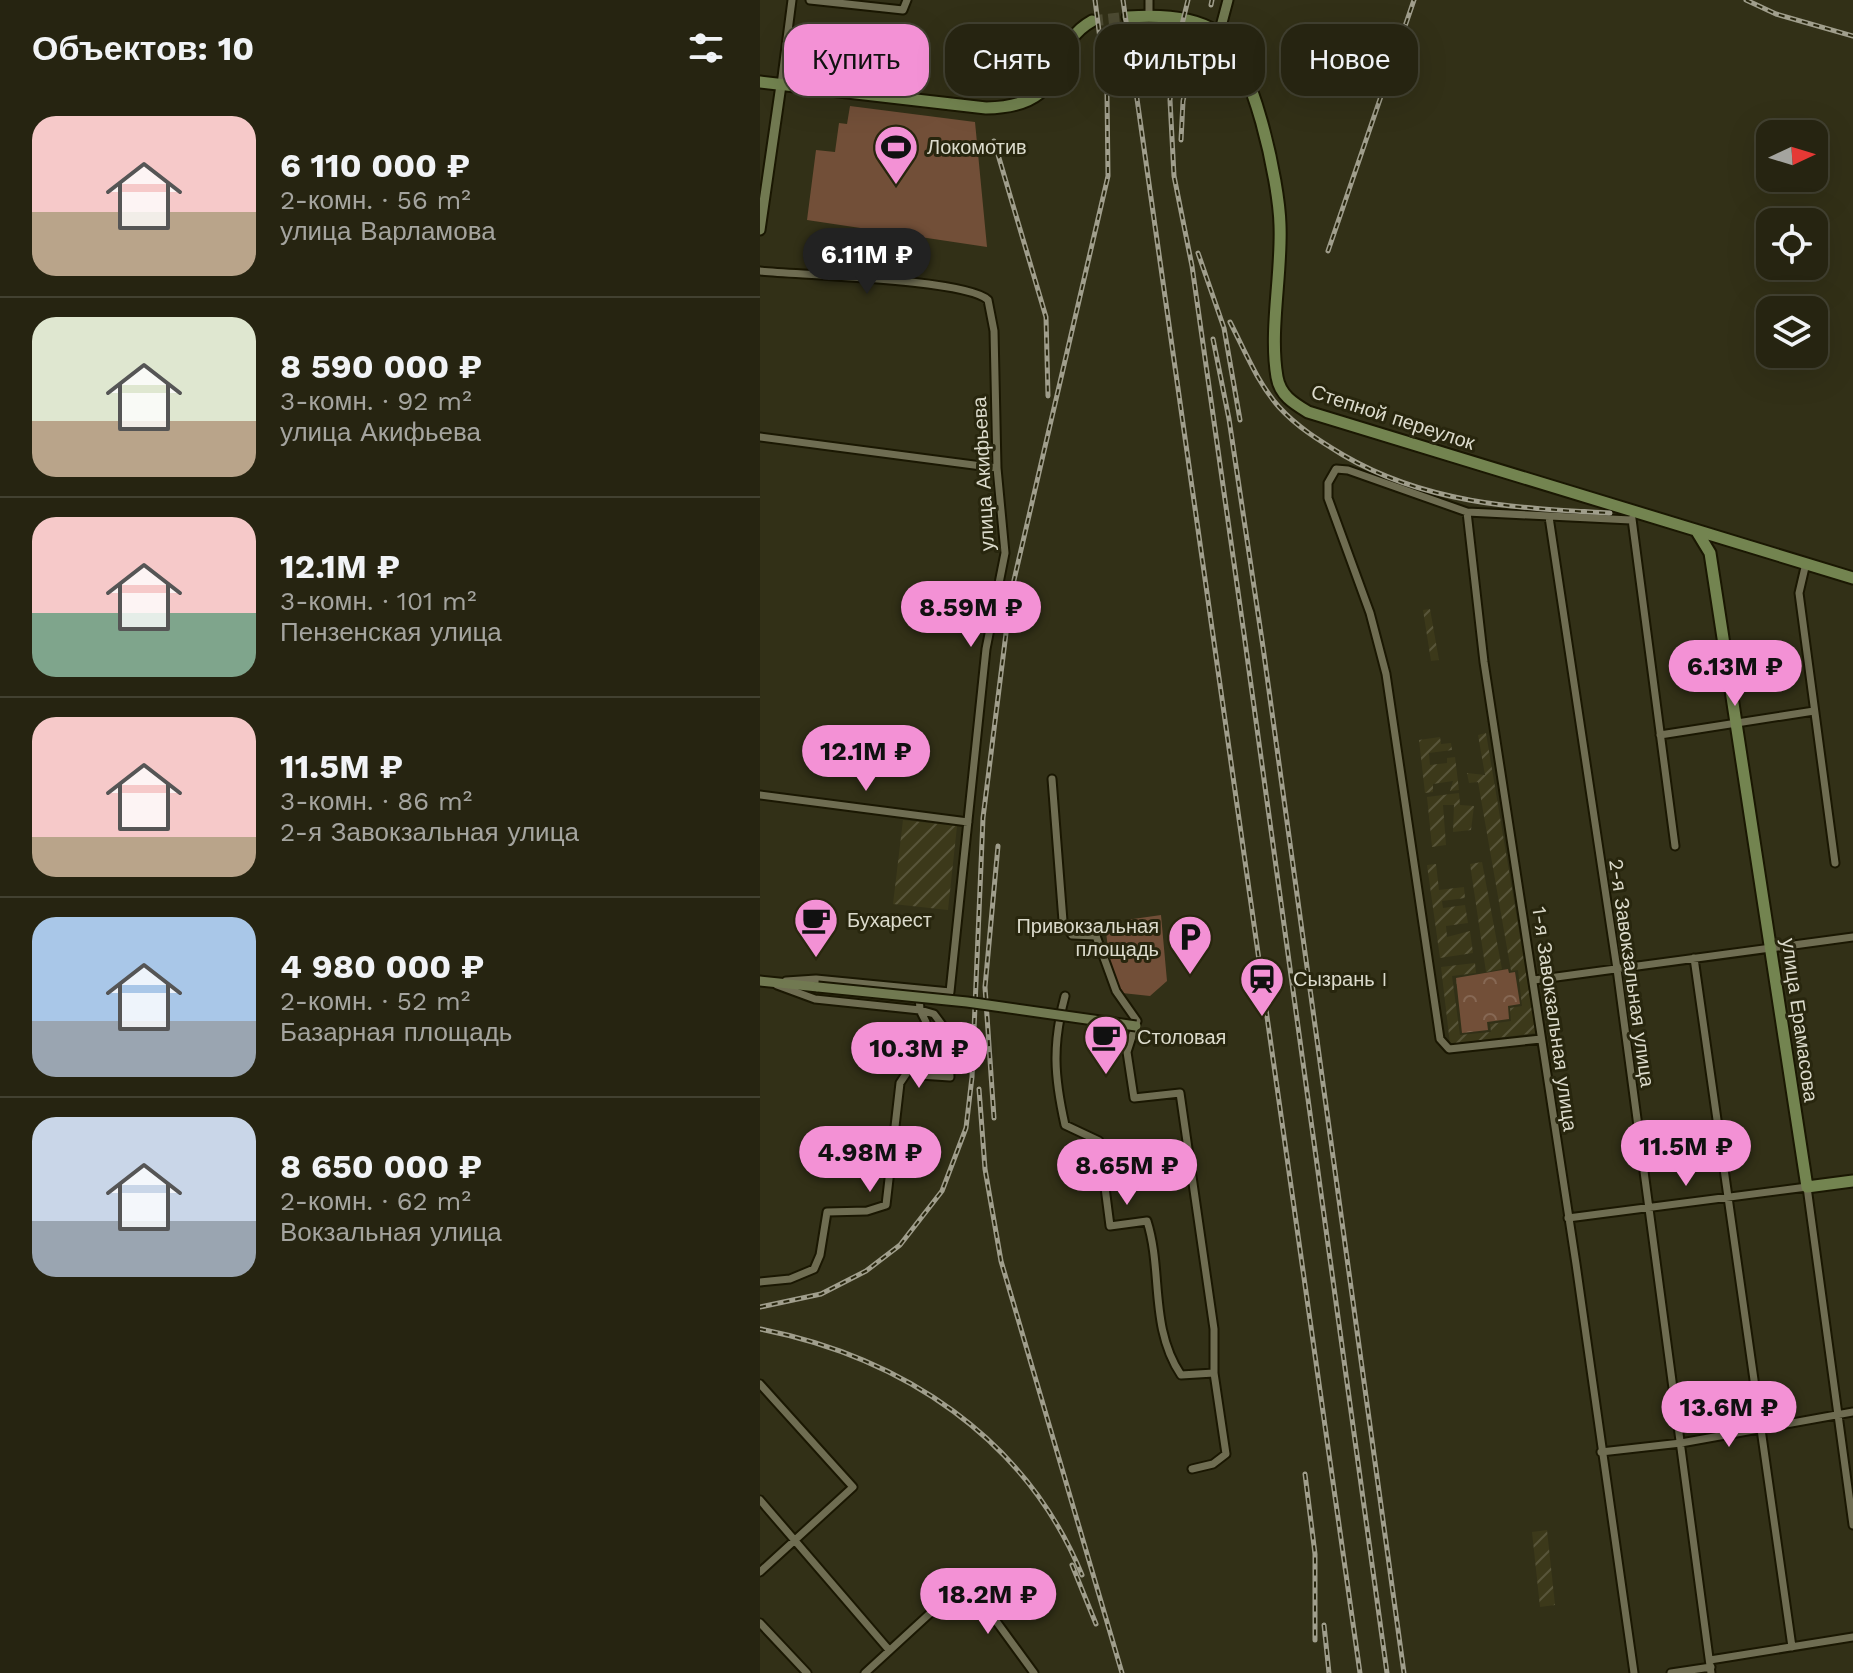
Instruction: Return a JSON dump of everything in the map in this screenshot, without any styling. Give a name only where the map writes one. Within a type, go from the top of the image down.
[{"type":"main road","points":[[1128,17],[1179,19],[1192,24]]},
{"type":"main road","points":[[760,82],[986,108],[1014,106],[1041,91],[1078,32],[1092,21]]},
{"type":"main road","name":"Степной переулок","points":[[1251,96],[1276,188],[1280,223],[1277,378],[1290,401],[1308,412],[1633,515],[1693,527],[1853,578]]},
{"type":"main road","name":"улица Ерамасова","points":[[1693,527],[1702,535],[1710,553],[1807,1187]]},
{"type":"main road","points":[[1710,553],[1716,543],[1732,539]]},
{"type":"main road","points":[[1807,1187],[1853,1181]]},
{"type":"street","points":[[760,230],[792,0]]},
{"type":"street","points":[[810,0],[903,10],[907,0]]},
{"type":"street","points":[[1149,0],[1149,16]]},
{"type":"street","points":[[1222,24],[1228,0]]},
{"type":"street","name":"улица Акифьева","points":[[760,271],[933,286],[977,294],[991,307],[997,468],[1005,553],[986,649],[950,992],[919,989]]},
{"type":"street","points":[[760,437],[997,468]]},
{"type":"street","points":[[1541,1039],[1449,1049],[1440,1039],[1386,674],[1370,613],[1330,505],[1328,483],[1336,469],[1348,470],[1467,512],[1549,517],[1633,515],[1675,846]]},
{"type":"street","name":"1-я Завокзальная улица","points":[[1467,512],[1484,662],[1534,980],[1634,1673]]},
{"type":"street","name":"2-я Завокзальная улица","points":[[1549,517],[1617,969],[1711,1667]]},
{"type":"street","points":[[1806,563],[1799,593],[1835,863]]},
{"type":"street","points":[[1660,735],[1814,711]]},
{"type":"street","points":[[1052,779],[1065,928],[1072,935],[1096,936],[1116,991],[1135,1015],[1127,1052],[1134,1098],[1180,1093],[1214,1329],[1214,1373],[1226,1454],[1213,1464],[1192,1469]]},
{"type":"street","points":[[760,795],[968,822]]},
{"type":"street","points":[[1534,980],[1853,937]]},
{"type":"street","points":[[1694,958],[1763,1426],[1792,1647]]},
{"type":"street","points":[[764,981],[815,999],[920,1010],[934,1014],[948,1033],[950,1077],[920,1075],[926,1022],[920,1010],[919,989],[816,979],[764,981]]},
{"type":"street","points":[[764,981],[967,1002],[1134,1030]]},
{"type":"street","points":[[1065,996],[1058,1022],[1054,1073],[1065,1125],[1099,1141],[1110,1226],[1147,1221],[1161,1324],[1174,1364],[1181,1375],[1214,1373]]},
{"type":"street","points":[[760,1282],[790,1279],[814,1269],[820,1255],[827,1212],[867,1211],[886,1205],[900,1083],[908,1071],[920,1064]]},
{"type":"street","points":[[1568,1218],[1807,1187]]},
{"type":"street","name":"улица Ерамасова","points":[[1807,1187],[1853,1525]]},
{"type":"street","points":[[760,1384],[853,1487],[760,1572]]},
{"type":"street","points":[[1601,1452],[1681,1443],[1853,1412]]},
{"type":"street","points":[[760,1500],[889,1650]]},
{"type":"street","points":[[865,1673],[963,1583],[1034,1673]]},
{"type":"street","points":[[760,1623],[807,1673]]},
{"type":"street","points":[[1671,1673],[1853,1637]]},
{"type":"shaded area","points":[[1430,609],[1439,660],[1431,661],[1423,610]]},
{"type":"shaded area","points":[[1486,733],[1536,1033],[1450,1044],[1441,967],[1475,963],[1476,973],[1452,976],[1460,1035],[1491,1032],[1490,1024],[1511,1021],[1510,1008],[1522,1006],[1518,970],[1511,971],[1478,782],[1469,783],[1467,773],[1485,775],[1478,735]]},
{"type":"shaded area","points":[[1440,737],[1441,744],[1451,743],[1452,750],[1429,753],[1430,765],[1447,763],[1447,758],[1455,757],[1459,790],[1450,791],[1453,781],[1433,784],[1433,792],[1425,793],[1419,740]]},
{"type":"shaded area","points":[[1459,793],[1460,805],[1474,806],[1471,830],[1453,832],[1454,805],[1443,805],[1446,845],[1432,847],[1427,797]]},
{"type":"shaded area","points":[[903,820],[957,826],[948,910],[893,904]]},
{"type":"shaded area","points":[[1482,862],[1502,969],[1486,972],[1470,864]]},
{"type":"shaded area","points":[[1436,864],[1439,890],[1464,887],[1465,898],[1442,901],[1443,908],[1465,905],[1468,923],[1446,926],[1447,937],[1470,931],[1473,953],[1440,958],[1427,865]]},
{"type":"shaded area","points":[[1547,1530],[1555,1605],[1540,1607],[1532,1532]]},
{"type":"green space","name":"Локомотив","points":[[850,106],[975,122],[987,247],[807,220],[816,150],[835,152],[839,123],[847,124]]},
{"type":"green space","points":[[1161,915],[1167,981],[1150,996],[1122,993],[1110,965],[1106,932],[1127,930],[1126,920]]},
{"type":"green space","points":[[1508,969],[1509,973],[1515,972],[1520,1004],[1508,1006],[1509,1019],[1487,1022],[1488,1030],[1462,1033],[1456,978]]},
{"type":"tunnel","points":[[1092,21],[1128,17]]},
{"type":"railway","points":[[760,1307],[821,1294],[866,1271],[900,1245],[942,1191],[966,1128],[972,1077],[983,818],[1011,593],[1108,176],[1107,93],[1095,0]]},
{"type":"railway","points":[[1123,0],[1360,1673]]},
{"type":"railway","points":[[1188,0],[1176,49],[1170,100],[1174,176],[1192,266],[1387,1673]]},
{"type":"railway","points":[[1211,5],[1212,0]]},
{"type":"railway","points":[[1328,251],[1414,0]]},
{"type":"railway","points":[[1746,0],[1776,14],[1853,36]]},
{"type":"railway","points":[[1181,140],[1184,96]]},
{"type":"railway","points":[[994,141],[1046,317],[1048,396]]},
{"type":"railway","points":[[1198,253],[1224,328],[1240,420]]},
{"type":"railway","points":[[1230,322],[1271,397],[1301,427],[1343,455],[1375,471],[1439,494],[1540,509],[1610,513]]},
{"type":"railway","points":[[1213,339],[1229,419],[1263,647],[1404,1673]]},
{"type":"railway","points":[[994,1118],[985,987],[998,846]]},
{"type":"railway","points":[[979,1089],[985,1169],[1001,1261],[1122,1673]]},
{"type":"railway","points":[[760,1329],[812,1342],[862,1360],[910,1383],[953,1411],[993,1444],[1028,1483],[1058,1526],[1082,1575]]},
{"type":"railway","points":[[1305,1474],[1315,1554],[1315,1640]]},
{"type":"railway","points":[[1072,1565],[1096,1624]]},
{"type":"railway","points":[[1324,1625],[1329,1673]]},
{"type":"place","name":"Локомотив","points":[[896,186]]},
{"type":"place","name":"Бухарест","points":[[816,959]]},
{"type":"place","name":"Привокзальная площадь","points":[[1190,976]]},
{"type":"place","name":"Сызрань I","points":[[1262,1018]]},
{"type":"place","name":"Столовая","points":[[1106,1076]]}]
